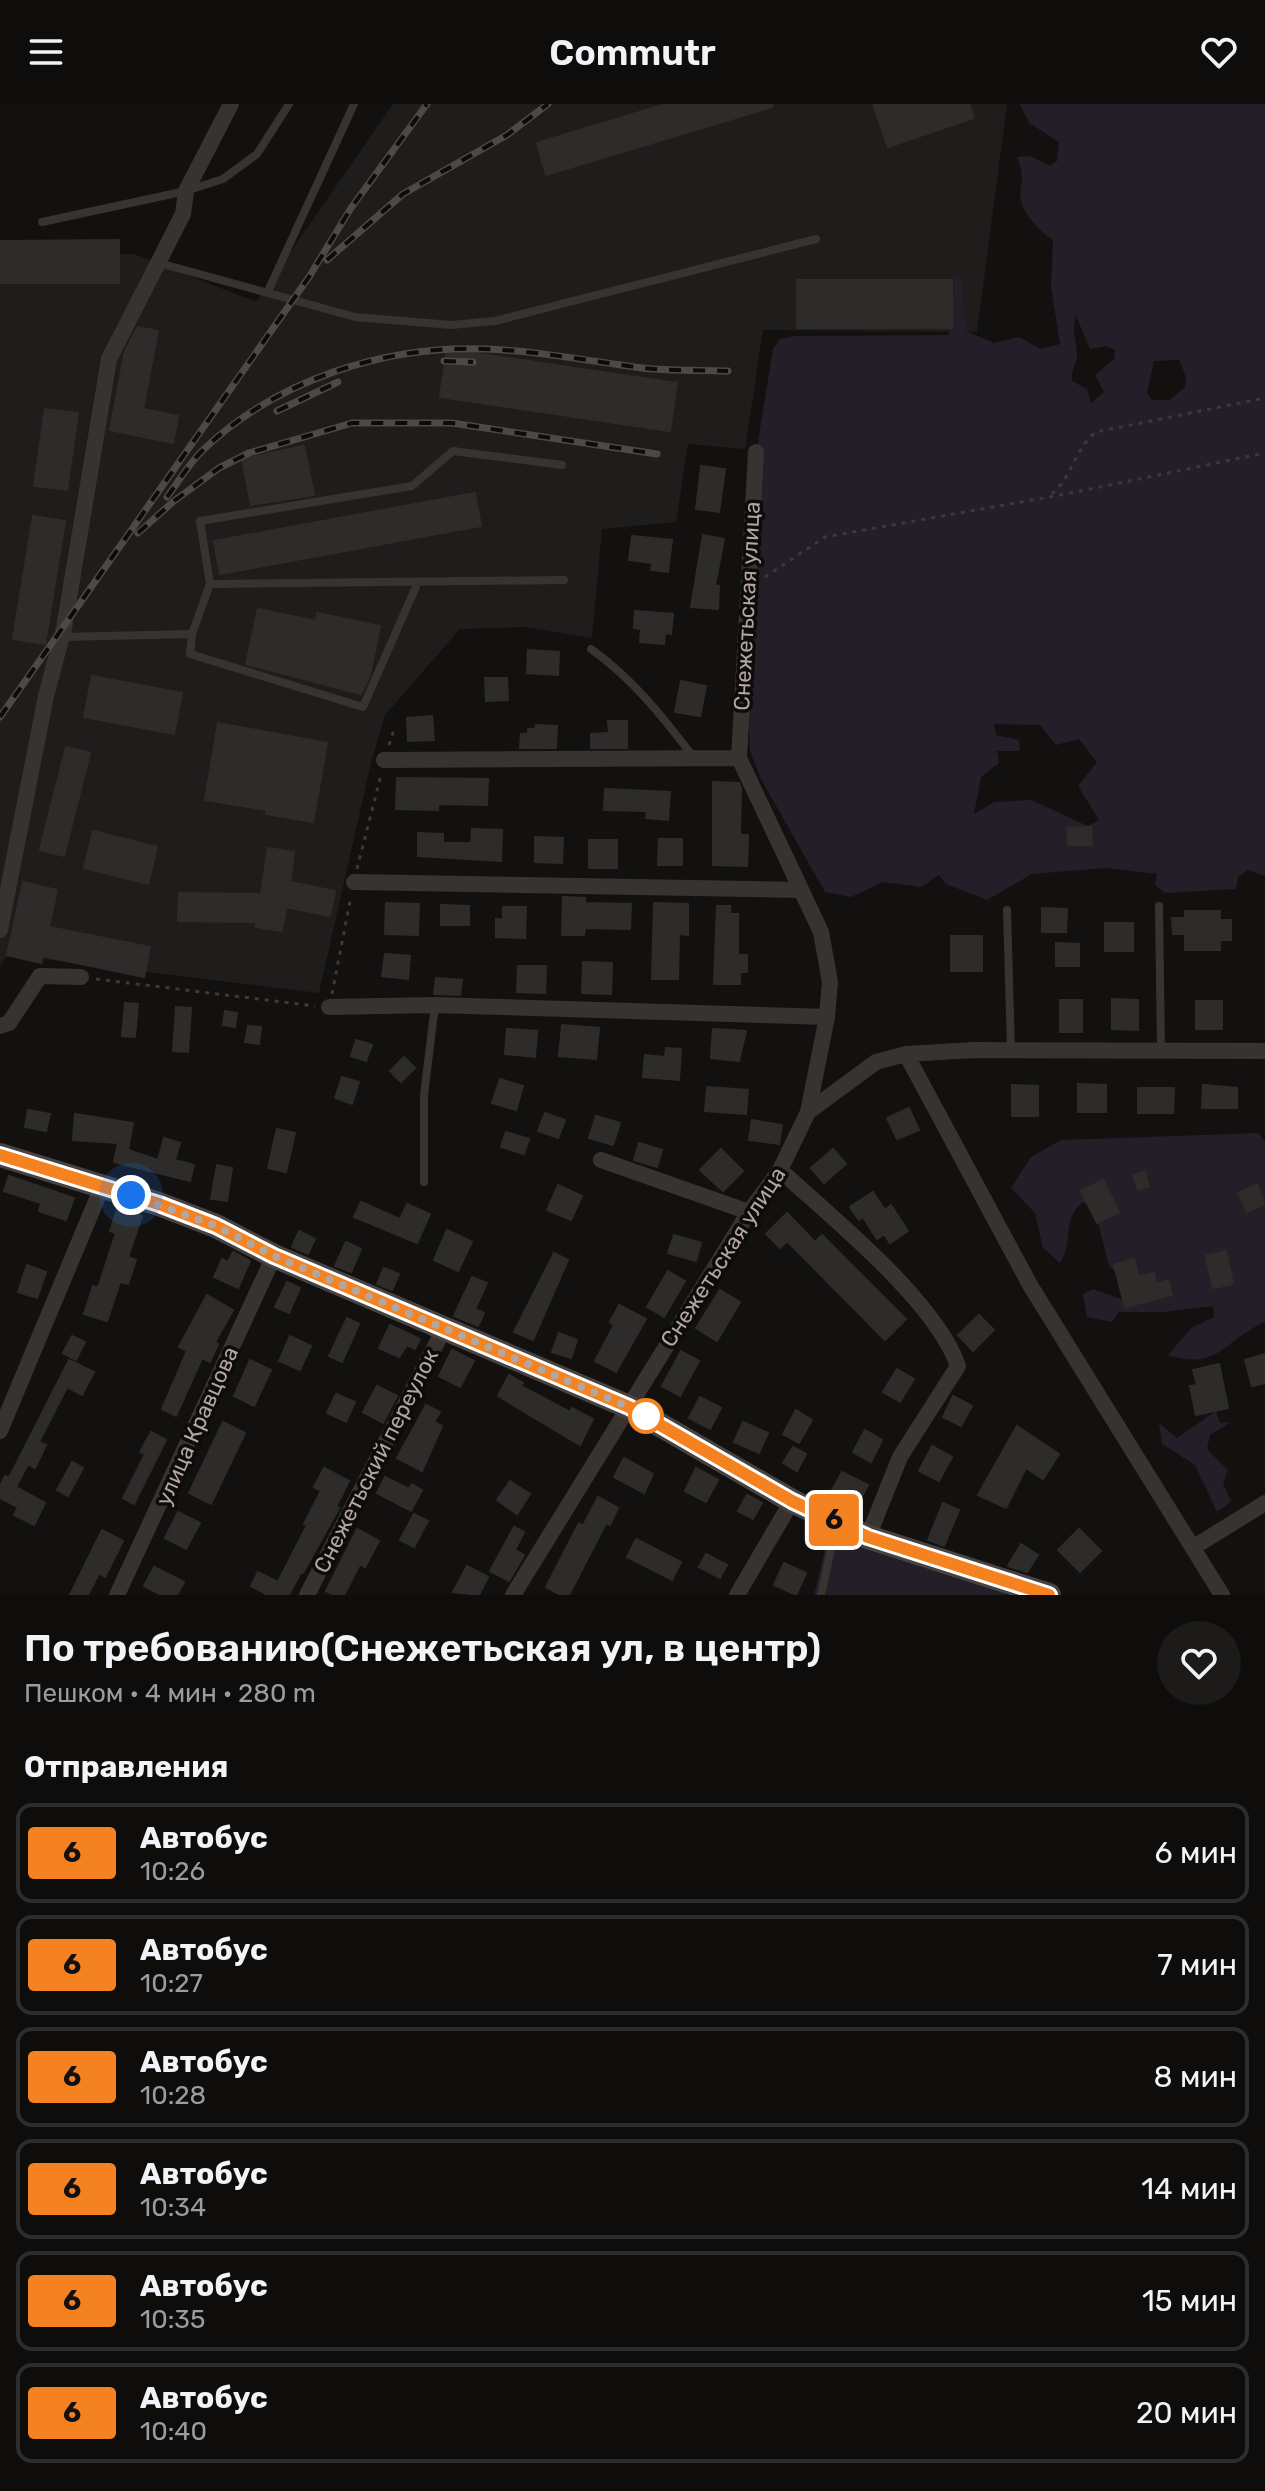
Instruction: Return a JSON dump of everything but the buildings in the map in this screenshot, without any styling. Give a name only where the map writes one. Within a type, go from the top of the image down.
[{"type":"street","points":[[0,930],[46,696],[61,637],[109,359],[183,214],[186,191],[231,104]]},
{"type":"street","name":"Снежетьская улица","points":[[513,1595],[749,1212],[780,1170],[808,1112],[827,1017],[830,982],[821,932],[739,758],[756,452]]},
{"type":"street","points":[[384,760],[739,758]]},
{"type":"street","points":[[354,882],[800,890]]},
{"type":"street","points":[[0,1026],[9,1023],[40,976],[81,977]]},
{"type":"street","points":[[329,1007],[435,1005],[827,1017]]},
{"type":"street","points":[[808,1112],[876,1062],[906,1054],[1011,1050],[1265,1051]]},
{"type":"street","points":[[906,1054],[1030,1285],[1222,1595]]},
{"type":"street","points":[[0,1155],[216,1226],[274,1256],[629,1407],[792,1501],[868,1537],[1049,1595]]},
{"type":"street","points":[[601,1160],[749,1212]]},
{"type":"street","points":[[780,1170],[885,1265],[951,1344],[958,1366],[900,1457],[868,1537]]},
{"type":"street","points":[[0,1431],[102,1187]]},
{"type":"street","name":"улица Кравцова","points":[[117,1595],[274,1256]]},
{"type":"street","name":"Снежетьский переулок","points":[[307,1595],[445,1327]]},
{"type":"street","points":[[737,1595],[792,1501]]},
{"type":"street","points":[[1194,1547],[1265,1503]]},
{"type":"lane","points":[[42,222],[186,191],[223,179],[257,154],[289,104]]},
{"type":"lane","points":[[268,291],[354,104]]},
{"type":"lane","points":[[159,263],[355,317],[451,325],[495,321],[816,239]]},
{"type":"lane","points":[[418,582],[363,707],[190,654],[192,634],[210,584],[200,521],[412,486],[453,451],[562,465]]},
{"type":"lane","points":[[210,584],[564,580]]},
{"type":"lane","points":[[61,637],[192,634]]},
{"type":"lane","points":[[591,649],[621,671],[663,717],[694,759]]},
{"type":"lane","points":[[1159,906],[1161,1050]]},
{"type":"lane","points":[[1007,910],[1011,1050]]},
{"type":"lane","points":[[424,1182],[424,1095],[435,1005]]},
{"type":"lane","points":[[821,1595],[838,1521]]},
{"type":"path","points":[[1049,497],[1066,482],[1081,443],[1096,432],[1265,398]]},
{"type":"path","points":[[748,587],[825,537],[1049,497],[1265,453]]},
{"type":"path","points":[[81,977],[329,1007]]},
{"type":"shaded area","points":[[393,104],[1007,104],[977,332],[763,330],[745,449],[688,444],[676,522],[602,529],[592,638],[526,627],[460,629],[385,715],[371,763],[319,993],[8,955],[0,965],[0,254],[134,254],[256,302]]},
{"type":"shaded area","points":[[1020,104],[1265,104],[1265,876],[1248,870],[1238,877],[1236,889],[1165,893],[1155,885],[1157,874],[1105,868],[1032,874],[987,900],[946,884],[939,875],[921,887],[883,882],[851,897],[825,892],[762,781],[750,751],[744,574],[751,485],[773,349],[780,339],[794,336],[949,335],[955,276],[961,277],[966,331],[994,343],[1019,337],[1041,349],[1060,344],[1051,287],[1053,240],[1034,223],[1023,206],[1020,194],[1022,177],[1017,157],[1030,156],[1050,166],[1057,161],[1059,142],[1029,123]],"holes":[[[1076,316],[1090,349],[1106,346],[1115,350],[1114,359],[1095,375],[1104,392],[1091,403],[1087,389],[1072,381],[1077,356]],[[1179,360],[1186,377],[1185,387],[1170,400],[1152,400],[1147,393],[1154,361]],[[994,724],[1040,725],[1056,745],[1079,739],[1097,762],[1078,786],[1099,820],[1088,826],[1031,800],[994,802],[974,814],[981,777],[999,763],[997,751],[1020,751],[1019,740],[996,735]]]},
{"type":"shaded area","points":[[1259,1133],[1265,1142],[1265,1322],[1210,1357],[1185,1359],[1168,1355],[1191,1328],[1214,1317],[1213,1306],[1163,1312],[1119,1312],[1112,1322],[1087,1317],[1083,1294],[1093,1289],[1129,1302],[1128,1284],[1109,1266],[1094,1207],[1083,1202],[1076,1209],[1060,1263],[1043,1248],[1035,1213],[1011,1188],[1031,1157],[1061,1140]]},
{"type":"shaded area","points":[[1216,1411],[1220,1423],[1231,1422],[1210,1435],[1207,1449],[1228,1470],[1223,1483],[1231,1502],[1217,1512],[1195,1465],[1162,1444],[1159,1423],[1177,1438]]},
{"type":"shaded area","points":[[829,1533],[1006,1593],[1006,1595],[814,1595]]},
{"type":"railway","points":[[0,717],[309,277],[351,208],[427,104]]},
{"type":"railway","points":[[327,260],[403,194],[507,135],[548,104]]},
{"type":"railway","points":[[167,497],[199,454],[233,425],[299,386],[371,361],[409,353],[485,349],[642,368],[728,371]]},
{"type":"railway","points":[[444,361],[473,362]]},
{"type":"railway","points":[[277,411],[338,382]]},
{"type":"railway","points":[[138,533],[174,501],[219,468],[249,453],[352,423],[452,423],[657,454]]},
{"type":"bus line","name":"6","points":[[0,1155],[159,1204],[216,1226],[274,1256],[629,1407],[792,1501],[868,1537],[1049,1595]]},
{"type":"route","points":[[131,1195],[216,1226],[274,1256],[445,1327],[629,1407],[656,1422],[646,1416]]}]
